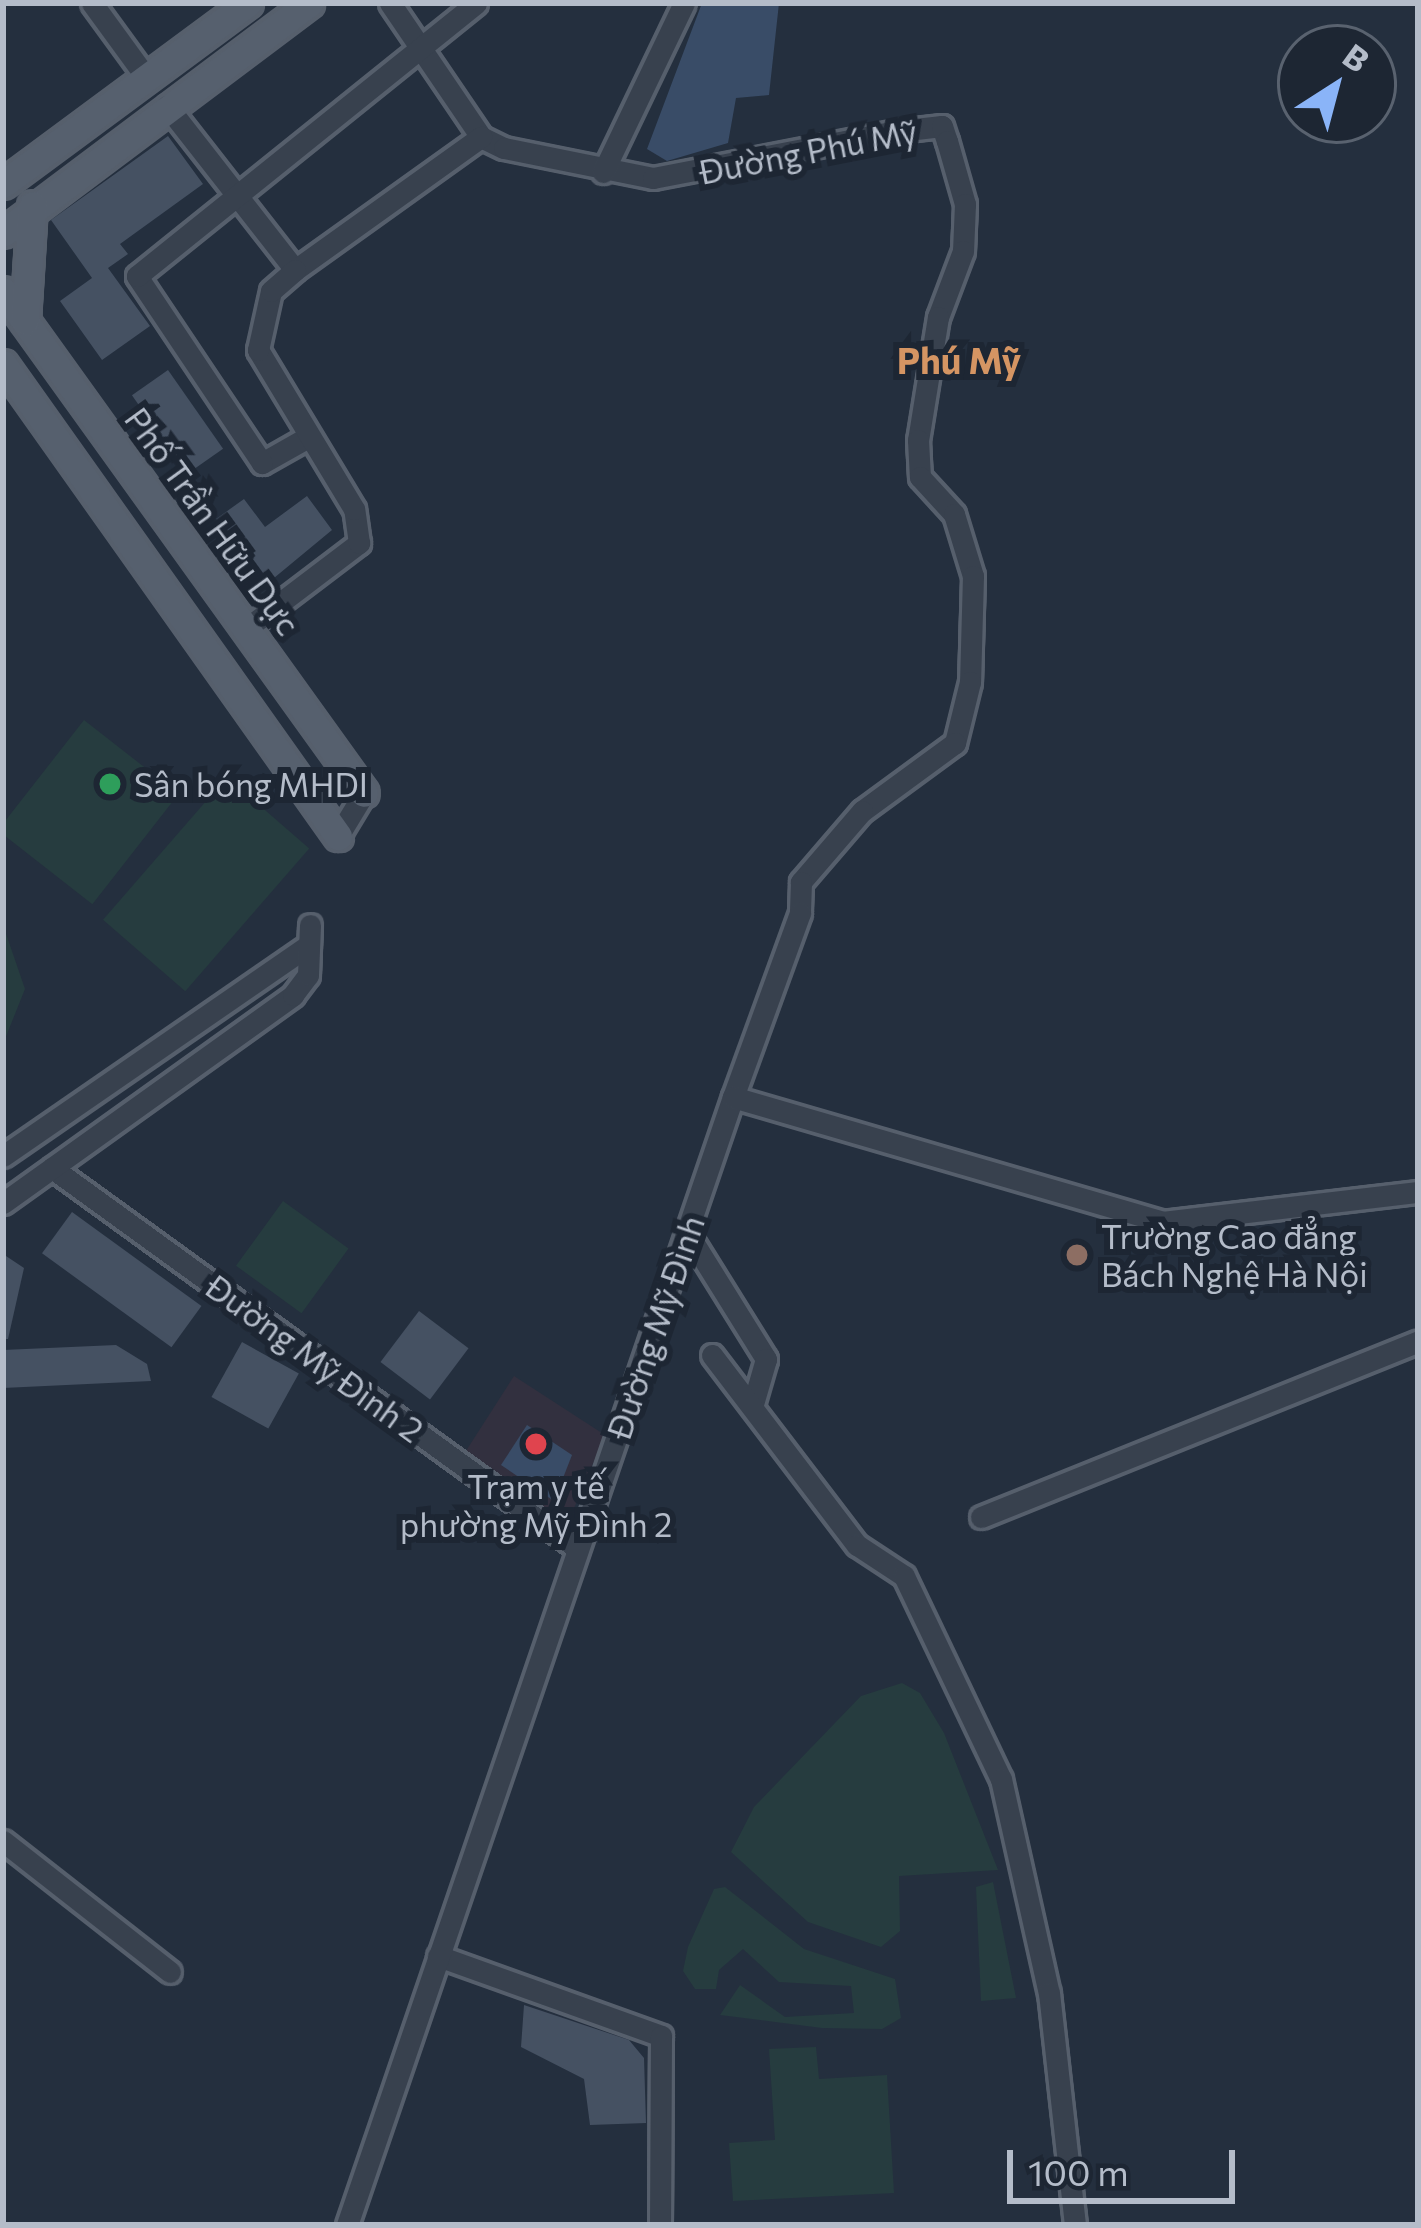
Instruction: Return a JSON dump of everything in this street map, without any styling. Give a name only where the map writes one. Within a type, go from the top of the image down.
[{"type":"main road","points":[[40,198],[11,177],[248,3]]},
{"type":"main road","points":[[3,233],[40,198],[309,3]]},
{"type":"main road","points":[[25,321],[40,198]]},
{"type":"main road","name":"Phố Trần Hữu Dực","points":[[3,291],[364,793]]},
{"type":"main road","points":[[3,364],[338,836]]},
{"type":"street","points":[[92,3],[146,77]]},
{"type":"street","points":[[247,628],[359,543],[354,509],[258,350],[271,291],[482,137],[390,3]]},
{"type":"street","points":[[308,436],[262,463],[137,277],[423,53],[476,3]]},
{"type":"street","points":[[603,172],[684,3]]},
{"type":"street","points":[[166,106],[234,204],[295,270]]},
{"type":"street","name":"Đường Phú Mỹ","points":[[482,137],[603,172],[708,173],[942,126],[964,205],[963,251],[938,316],[918,440],[920,477],[954,514],[973,576],[970,682],[955,743],[862,811],[801,882],[800,913],[733,1096]]},
{"type":"street","points":[[338,836],[364,793]]},
{"type":"street","points":[[3,1203],[293,995],[308,975],[307,936],[8,1144]]},
{"type":"street","points":[[733,1096],[1162,1222],[1418,1192]]},
{"type":"street","name":"Đường Mỹ Đình","points":[[347,2225],[577,1548],[690,1238],[733,1096]]},
{"type":"street","name":"Đường Mỹ Đình 2","points":[[52,1168],[577,1548]]},
{"type":"street","points":[[690,1238],[766,1359],[753,1404]]},
{"type":"street","points":[[981,1517],[1418,1341]]},
{"type":"street","points":[[712,1355],[857,1545],[904,1576],[1001,1779],[1049,1994],[1075,2225]]},
{"type":"street","points":[[3,1841],[170,1972]]},
{"type":"street","points":[[439,1957],[661,2036],[660,2225]]},
{"type":"shaded area","name":"Trạm y tế phường Mỹ Đình 2","points":[[514,1376],[605,1435],[572,1513],[548,1516],[464,1454]]},
{"type":"green space","points":[[84,720],[179,794],[92,904],[3,834],[3,824]]},
{"type":"green space","points":[[227,777],[309,849],[185,991],[103,920]]},
{"type":"green space","points":[[3,925],[25,989],[3,1044]]},
{"type":"green space","points":[[283,1201],[349,1249],[302,1313],[236,1266]]},
{"type":"green space","points":[[902,1683],[920,1693],[944,1733],[998,1870],[899,1876],[900,1931],[881,1947],[808,1922],[731,1852],[754,1807],[861,1696]]},
{"type":"green space","points":[[993,1882],[1016,1998],[981,2001],[976,1887]]},
{"type":"green space","points":[[725,1887],[804,1949],[895,1979],[901,2018],[882,2029],[822,2028],[720,2015],[740,1985],[785,2017],[854,2013],[851,1986],[779,1982],[743,1949],[719,1970],[716,1989],[695,1989],[683,1971],[688,1947],[714,1889]]},
{"type":"green space","points":[[816,2047],[819,2079],[887,2075],[894,2193],[733,2201],[729,2143],[775,2140],[769,2049]]},
{"type":"water","points":[[702,3],[779,3],[769,95],[736,98],[728,143],[667,161],[647,149]]},
{"type":"water","points":[[527,1425],[572,1455],[554,1501],[501,1465]]},
{"type":"building","points":[[168,136],[203,184],[120,244],[128,254],[108,268],[150,326],[102,360],[60,301],[92,278],[51,220]]},
{"type":"building","points":[[168,370],[223,449],[187,474],[132,395]]},
{"type":"building","points":[[307,496],[332,530],[274,578],[256,573],[216,519],[244,499],[265,527]]},
{"type":"building","points":[[72,1212],[201,1306],[171,1347],[42,1253]]},
{"type":"building","points":[[3,1254],[24,1268],[8,1339],[3,1339]]},
{"type":"building","points":[[419,1311],[469,1348],[430,1399],[380,1362]]},
{"type":"building","points":[[242,1342],[299,1374],[268,1429],[211,1397]]},
{"type":"building","points":[[116,1345],[147,1364],[151,1381],[3,1388],[3,1350]]},
{"type":"building","points":[[524,2005],[629,2040],[644,2058],[646,2123],[590,2125],[584,2079],[521,2047]]},
{"type":"place","name":"Sân bóng MHDI","points":[[110,784]]},
{"type":"place","name":"Trường Cao đẳng Bách Nghệ Hà Nội","points":[[1077,1255]]},
{"type":"place","name":"Trạm y tế phường Mỹ Đình 2","points":[[536,1444]]},
{"type":"district","name":"Phú Mỹ","points":[[959,360]]}]
